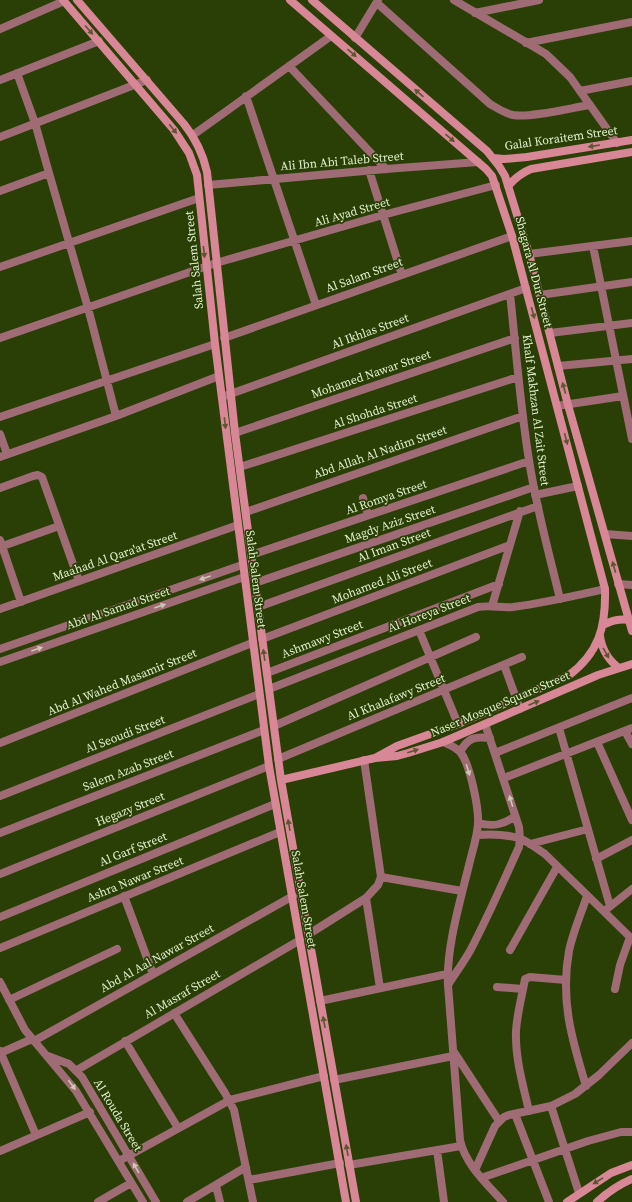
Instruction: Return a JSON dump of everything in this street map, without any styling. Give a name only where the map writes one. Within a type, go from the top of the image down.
[{"type":"main road","name":"Salah Salem Street","points":[[77,0],[161,95],[193,135],[204,159],[235,433],[281,780],[356,1202]]},
{"type":"main road","name":"Shagara Al Dur Street","points":[[290,0],[478,162],[489,172],[496,185],[512,236],[558,406],[605,589],[606,605],[600,635]]},
{"type":"main road","name":"Shagara Al Dur Street","points":[[312,0],[493,158],[505,176],[529,254],[568,405],[632,631]]},
{"type":"main road","name":"Salah Salem Street","points":[[64,1],[174,130],[189,153],[196,175],[242,565],[269,766],[346,1202]]},
{"type":"main road","points":[[321,27],[331,17]]},
{"type":"main road","points":[[152,104],[152,99],[154,97],[161,95]]},
{"type":"main road","name":"Galal Koraitem Street","points":[[493,158],[516,158],[632,140]]},
{"type":"main road","name":"Galal Koraitem Street","points":[[508,186],[522,173],[531,169],[631,153]]},
{"type":"main road","points":[[538,155],[540,168]]},
{"type":"main road","points":[[603,626],[615,620],[630,621]]},
{"type":"main road","points":[[600,635],[601,642],[609,659],[625,666],[632,658]]},
{"type":"main road","name":"Naser Mosque Square Street","points":[[375,758],[397,746],[458,724],[568,676],[579,668],[588,658],[600,635]]},
{"type":"main road","name":"Naser Mosque Square Street","points":[[281,780],[364,760],[397,756],[443,742],[598,675],[625,666]]},
{"type":"main road","points":[[567,1202],[611,1173],[632,1165]]},
{"type":"main road","points":[[596,1202],[608,1192],[632,1179]]},
{"type":"street","points":[[454,0],[546,54],[570,77],[617,143]]},
{"type":"street","points":[[475,13],[539,0]]},
{"type":"street","points":[[0,29],[64,1]]},
{"type":"street","points":[[355,38],[377,1],[490,104],[501,110],[512,114],[525,116],[590,105]]},
{"type":"street","points":[[526,43],[632,22]]},
{"type":"street","points":[[193,135],[331,36]]},
{"type":"street","points":[[0,80],[99,42]]},
{"type":"street","points":[[289,66],[386,169]]},
{"type":"street","points":[[17,73],[35,123],[50,173],[88,308],[116,416]]},
{"type":"street","points":[[0,137],[147,80]]},
{"type":"street","points":[[580,91],[632,81]]},
{"type":"street","points":[[246,96],[316,305]]},
{"type":"street","name":"Ali Ibn Abi Taleb Street","points":[[208,186],[369,170],[478,162]]},
{"type":"street","points":[[369,170],[402,275]]},
{"type":"street","points":[[0,191],[50,173]]},
{"type":"street","name":"Ali Ayad Street","points":[[0,338],[206,266],[383,215],[496,185]]},
{"type":"street","points":[[0,268],[199,198]]},
{"type":"street","name":"Al Salam Street","points":[[224,338],[512,236]]},
{"type":"street","points":[[529,254],[632,241]]},
{"type":"street","points":[[593,246],[632,439]]},
{"type":"street","points":[[540,295],[632,282]]},
{"type":"street","name":"Al Ikhlas Street","points":[[222,397],[526,288]]},
{"type":"street","name":"Khalf Makhzan Al Zait Street","points":[[510,294],[522,416],[529,461],[534,491],[560,599]]},
{"type":"street","points":[[550,333],[632,323]]},
{"type":"street","name":"Mohamed Nawar Street","points":[[235,433],[515,338]]},
{"type":"street","points":[[0,417],[215,344]]},
{"type":"street","points":[[558,366],[632,358]]},
{"type":"street","points":[[0,434],[4,456],[116,416],[219,376]]},
{"type":"street","name":"Al Shohda Street","points":[[240,468],[518,376]]},
{"type":"street","points":[[558,406],[623,396]]},
{"type":"street","name":"Abd Allah Al Nadim Street","points":[[246,512],[522,416]]},
{"type":"street","name":"Al Romya Street","points":[[251,555],[529,461]]},
{"type":"street","points":[[0,488],[33,476],[38,475],[43,479],[79,581]]},
{"type":"street","name":"Magdy Aziz Street","points":[[255,583],[534,491],[578,486]]},
{"type":"street","points":[[363,498],[368,515]]},
{"type":"street","name":"Al Iman Street","points":[[258,607],[538,506]]},
{"type":"street","points":[[492,606],[520,512]]},
{"type":"street","name":"Maahad Al Qara'at Street","points":[[0,609],[238,525]]},
{"type":"street","points":[[21,602],[1,545],[59,526]]},
{"type":"street","points":[[605,534],[632,536]]},
{"type":"street","name":"Mohamed Ali Street","points":[[262,639],[510,545]]},
{"type":"street","name":"Abd Al Samad Street","points":[[0,649],[242,565]]},
{"type":"street","name":"Abd Al Samad Street","points":[[0,662],[244,576]]},
{"type":"street","name":"Ashmawy Street","points":[[267,673],[499,584]]},
{"type":"street","points":[[618,584],[632,585]]},
{"type":"street","name":"Al Horeya Street","points":[[269,689],[478,607],[511,607],[560,599],[605,589]]},
{"type":"street","points":[[419,630],[458,724]]},
{"type":"street","points":[[274,726],[476,636]]},
{"type":"street","name":"Abd Al Wahed Masamir Street","points":[[0,743],[252,643]]},
{"type":"street","name":"Al Khalafawy Street","points":[[278,759],[522,657]]},
{"type":"street","points":[[504,665],[520,709]]},
{"type":"street","name":"Al Seoudi Street","points":[[0,796],[259,694]]},
{"type":"street","points":[[496,753],[632,698]]},
{"type":"street","points":[[448,985],[469,952],[492,907],[519,847],[519,827],[496,753],[485,724]]},
{"type":"street","points":[[559,728],[610,906]]},
{"type":"street","points":[[504,778],[629,729],[632,744]]},
{"type":"street","name":"Salem Azab Street","points":[[0,833],[264,730]]},
{"type":"street","points":[[460,752],[465,743],[473,738],[490,738]]},
{"type":"street","points":[[443,742],[456,748],[460,752],[465,763],[476,798],[478,823],[477,835],[462,891],[449,955],[447,974],[461,1146],[475,1170],[503,1202]]},
{"type":"street","points":[[597,742],[632,820]]},
{"type":"street","points":[[309,934],[366,898],[373,892],[381,877],[364,760]]},
{"type":"street","name":"Hegazy Street","points":[[0,874],[269,766]]},
{"type":"street","name":"Al Garf Street","points":[[0,917],[275,804]]},
{"type":"street","points":[[478,823],[486,825],[502,824],[515,816]]},
{"type":"street","points":[[530,844],[588,829]]},
{"type":"street","name":"Ashra Nawar Street","points":[[0,948],[280,832]]},
{"type":"street","points":[[477,835],[498,835],[520,839],[545,854],[631,938],[620,965],[614,989]]},
{"type":"street","points":[[596,859],[632,840]]},
{"type":"street","points":[[510,950],[557,867]]},
{"type":"street","points":[[381,877],[462,891]]},
{"type":"street","points":[[603,912],[632,889]]},
{"type":"street","points":[[124,896],[153,974]]},
{"type":"street","name":"Abd Al Aal Nawar Street","points":[[0,1052],[33,1040],[293,896]]},
{"type":"street","points":[[586,1086],[570,1033],[567,1010],[566,980],[571,943],[587,896]]},
{"type":"street","points":[[366,898],[380,988]]},
{"type":"street","name":"Al Masraf Street","points":[[77,1070],[300,940]]},
{"type":"street","points":[[9,1000],[117,949]]},
{"type":"street","points":[[320,1001],[447,974]]},
{"type":"street","points":[[529,1111],[516,1044],[517,1020],[525,979],[527,977],[566,980]]},
{"type":"street","name":"Al Rouda Street","points":[[0,982],[20,1021],[33,1040],[70,1082],[90,1112],[143,1202]]},
{"type":"street","points":[[497,987],[523,989]]},
{"type":"street","points":[[174,1013],[230,1100],[237,1120],[253,1202]]},
{"type":"street","points":[[125,1041],[178,1128]]},
{"type":"street","points":[[475,1170],[495,1126],[499,1121],[510,1115],[551,1106],[569,1097],[599,1075],[632,1043]]},
{"type":"street","points":[[0,1052],[36,1135]]},
{"type":"street","points":[[334,1080],[453,1054]]},
{"type":"street","points":[[453,1054],[499,1121]]},
{"type":"street","name":"Al Rouda Street","points":[[47,1056],[69,1064],[77,1070],[156,1202]]},
{"type":"street","points":[[119,1161],[230,1100],[324,1076]]},
{"type":"street","points":[[551,1106],[579,1193]]},
{"type":"street","points":[[0,1151],[90,1112]]},
{"type":"street","points":[[515,1114],[549,1202]]},
{"type":"street","points":[[482,1178],[607,1135],[626,1131],[632,1132]]},
{"type":"street","points":[[349,1165],[461,1146]]},
{"type":"street","points":[[437,1150],[444,1202]]},
{"type":"street","points":[[249,1180],[340,1163]]},
{"type":"street","points":[[187,1202],[246,1167]]},
{"type":"street","points":[[98,1202],[132,1183]]},
{"type":"street","points":[[216,1186],[220,1202]]}]
